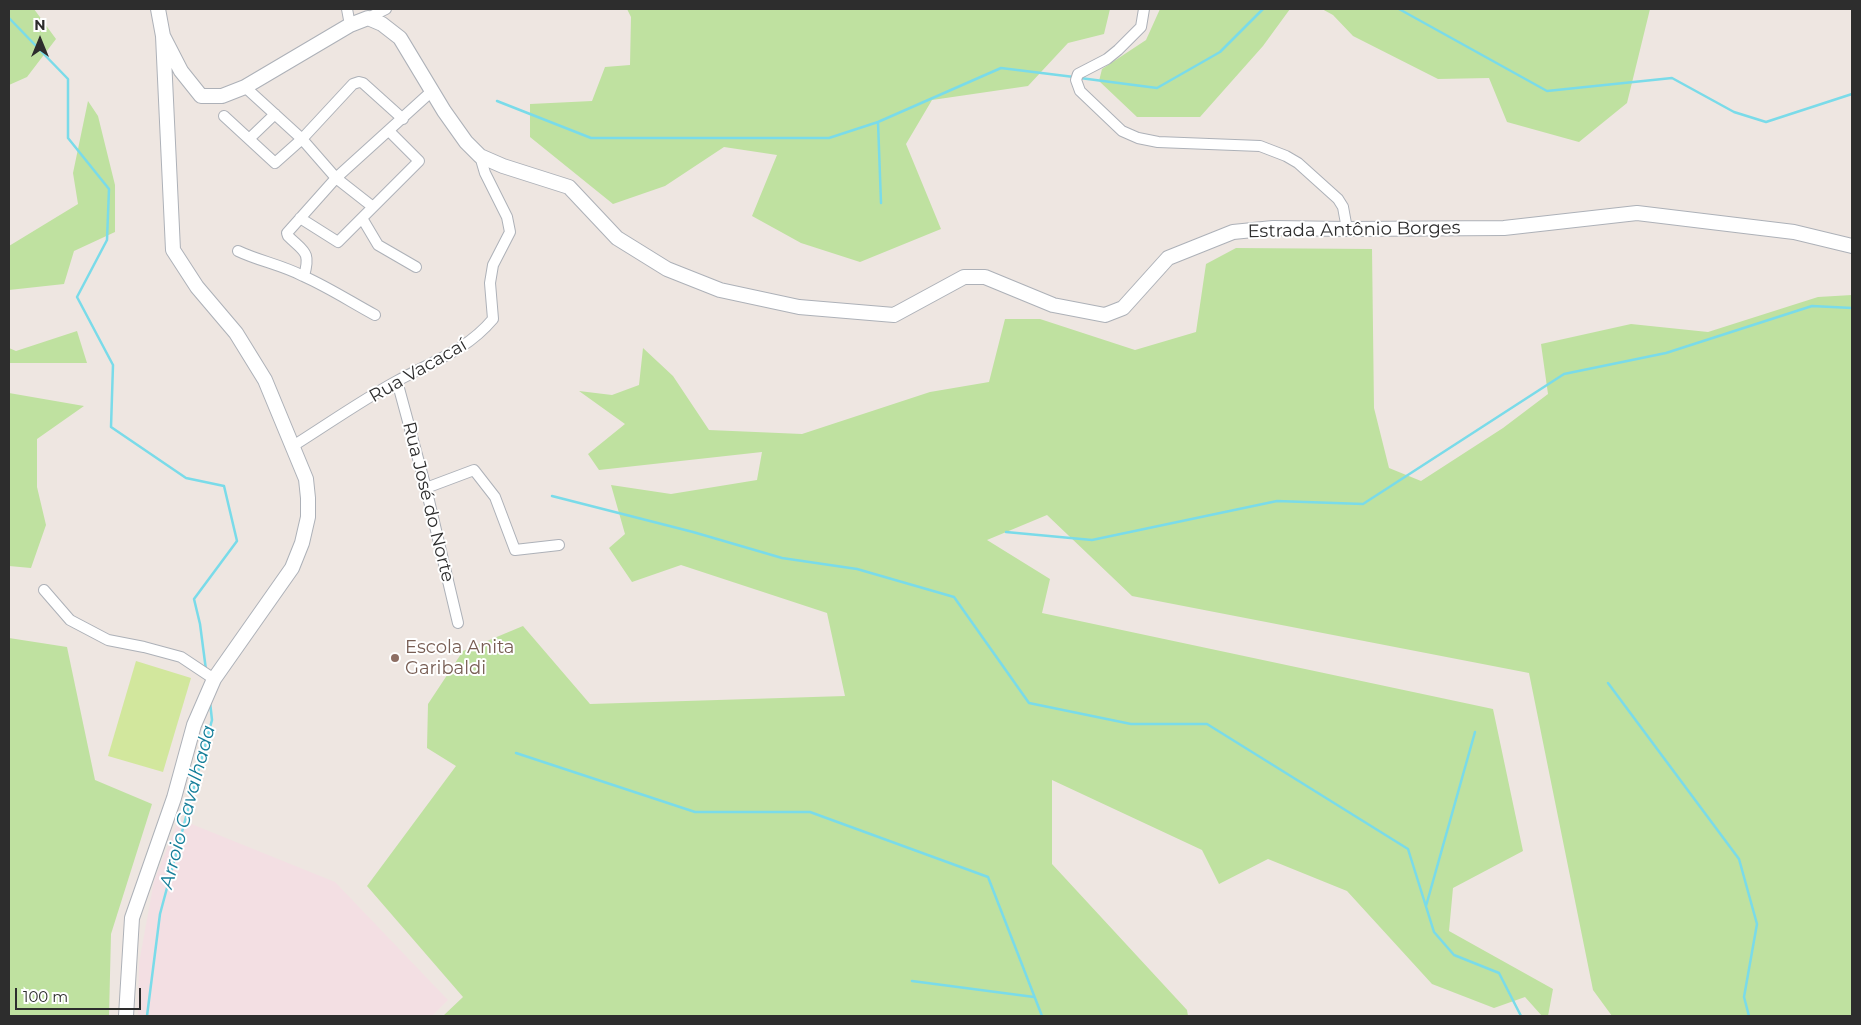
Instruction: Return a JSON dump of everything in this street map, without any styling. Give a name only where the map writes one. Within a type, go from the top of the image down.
[{"type":"street","points":[[126,1016],[132,918],[174,798],[194,725],[213,683],[292,568],[302,543],[308,517],[306,479],[265,380],[236,333],[197,287],[173,250],[163,36],[158,9]]},
{"type":"street","points":[[347,9],[350,26]]},
{"type":"street","points":[[163,36],[181,71],[201,96],[222,96],[245,86],[350,26],[386,9]]},
{"type":"street","points":[[1144,9],[1140,27],[1118,50],[1108,59],[1078,74],[1076,80],[1080,91],[1122,131],[1138,138],[1158,142],[1253,145],[1286,156],[1298,163],[1338,199],[1343,207],[1347,229]]},
{"type":"street","name":"Estrada Antônio Borges","points":[[368,18],[382,24],[400,38],[444,111],[480,156],[503,166],[569,187],[618,238],[667,269],[720,290],[799,307],[894,315],[964,276],[985,276],[1053,305],[1105,315],[1124,308],[1168,258],[1233,232],[1274,228],[1504,228],[1637,213],[1794,232],[1852,246]]},
{"type":"street","points":[[224,116],[275,163],[302,138],[353,84],[363,83],[403,119]]},
{"type":"street","points":[[245,86],[302,138],[336,178],[373,208]]},
{"type":"street","points":[[304,276],[308,261],[307,255],[287,234],[336,178],[432,91]]},
{"type":"street","points":[[249,139],[274,114]]},
{"type":"street","points":[[300,218],[338,242],[373,208],[419,161],[389,131]]},
{"type":"street","name":"Rua Vacacaí","points":[[293,446],[397,381],[456,351],[483,331],[493,319],[490,283],[493,265],[510,232],[507,217],[485,173],[480,156]]},
{"type":"street","points":[[362,218],[378,245],[416,267]]},
{"type":"street","points":[[238,251],[257,260],[266,260],[304,276],[375,315]]},
{"type":"street","name":"Rua José do Norte","points":[[397,381],[426,488],[458,623]]},
{"type":"street","points":[[426,488],[474,470],[495,497],[515,550],[559,544]]},
{"type":"street","points":[[44,590],[70,620],[108,640],[181,657],[213,683]]},
{"type":"shaded area","points":[[179,819],[335,882],[448,1000],[432,1016],[138,1016],[139,963],[154,881]]},
{"type":"green space","points":[[9,9],[34,9],[56,39],[27,77],[9,85]]},
{"type":"green space","points":[[627,9],[1110,9],[1104,34],[1068,43],[1028,86],[932,100],[906,144],[941,229],[860,262],[801,243],[752,216],[777,155],[724,147],[665,186],[613,204],[530,137],[530,104],[592,101],[605,67],[630,65],[631,17]]},
{"type":"green space","points":[[1160,9],[1290,9],[1263,46],[1200,117],[1137,117],[1099,81],[1102,69],[1146,40]]},
{"type":"green space","points":[[1322,9],[1650,9],[1627,103],[1579,142],[1507,122],[1489,78],[1438,79],[1353,36],[1333,15]]},
{"type":"green space","points":[[88,101],[98,116],[115,185],[115,232],[74,251],[64,284],[9,290],[9,246],[78,204],[73,173]]},
{"type":"green space","points":[[1236,248],[1372,249],[1374,408],[1389,468],[1421,481],[1503,428],[1548,394],[1541,344],[1631,324],[1708,332],[1818,297],[1852,295],[1852,1016],[1612,1016],[1593,990],[1529,673],[1132,596],[1047,515],[987,540],[1050,579],[1042,613],[1493,709],[1523,851],[1453,888],[1449,931],[1553,989],[1548,1016],[1542,1016],[1525,997],[1494,1008],[1432,984],[1347,891],[1268,859],[1219,884],[1202,850],[1052,780],[1052,864],[1187,1010],[1188,1016],[443,1016],[463,997],[367,886],[456,766],[427,748],[428,704],[463,651],[523,626],[590,704],[845,696],[827,613],[681,565],[632,582],[609,548],[625,534],[611,485],[671,494],[757,480],[762,452],[599,470],[588,454],[625,424],[579,391],[612,395],[639,385],[643,348],[673,376],[709,430],[802,434],[930,392],[989,382],[1005,319],[1040,319],[1135,350],[1196,332],[1206,264]]},
{"type":"green space","points":[[77,331],[87,363],[9,363],[9,348],[16,351]]},
{"type":"green space","points":[[9,393],[84,406],[37,439],[37,487],[46,525],[31,568],[9,566]]},
{"type":"green space","points":[[9,638],[67,647],[95,780],[152,804],[111,934],[109,1016],[9,1016]]},
{"type":"green space","points":[[136,661],[191,678],[163,772],[108,756]]},
{"type":"waterway","points":[[1080,78],[1157,88],[1220,52],[1263,9]]},
{"type":"waterway","points":[[1399,9],[1547,91],[1672,78],[1734,112],[1766,122],[1852,94]]},
{"type":"waterway","name":"Arroio Cavalhada","points":[[9,18],[68,79],[68,138],[109,189],[107,240],[77,297],[113,365],[111,427],[186,478],[224,486],[237,541],[194,599],[200,624],[206,670]]},
{"type":"waterway","points":[[497,101],[591,138],[829,138],[878,122],[1001,68],[1074,77]]},
{"type":"waterway","points":[[878,122],[881,203]]},
{"type":"waterway","points":[[1006,532],[1092,540],[1277,501],[1363,504],[1564,374],[1666,353],[1812,306],[1852,308]]},
{"type":"waterway","points":[[552,496],[693,532],[782,558],[857,569],[954,597],[1029,703],[1131,724],[1207,724],[1408,849],[1434,932],[1454,955],[1499,973],[1521,1016]]},
{"type":"waterway","points":[[1608,683],[1739,859],[1757,924],[1744,997],[1749,1016]]},
{"type":"waterway","name":"Arroio Cavalhada","points":[[147,1016],[160,914],[212,720],[210,702]]},
{"type":"waterway","points":[[1426,906],[1475,732]]},
{"type":"waterway","points":[[516,753],[695,812],[810,812],[988,877],[1042,1016]]},
{"type":"waterway","points":[[912,981],[1034,997]]},
{"type":"place","name":"Escola Anita Garibaldi","points":[[395,658]]}]
